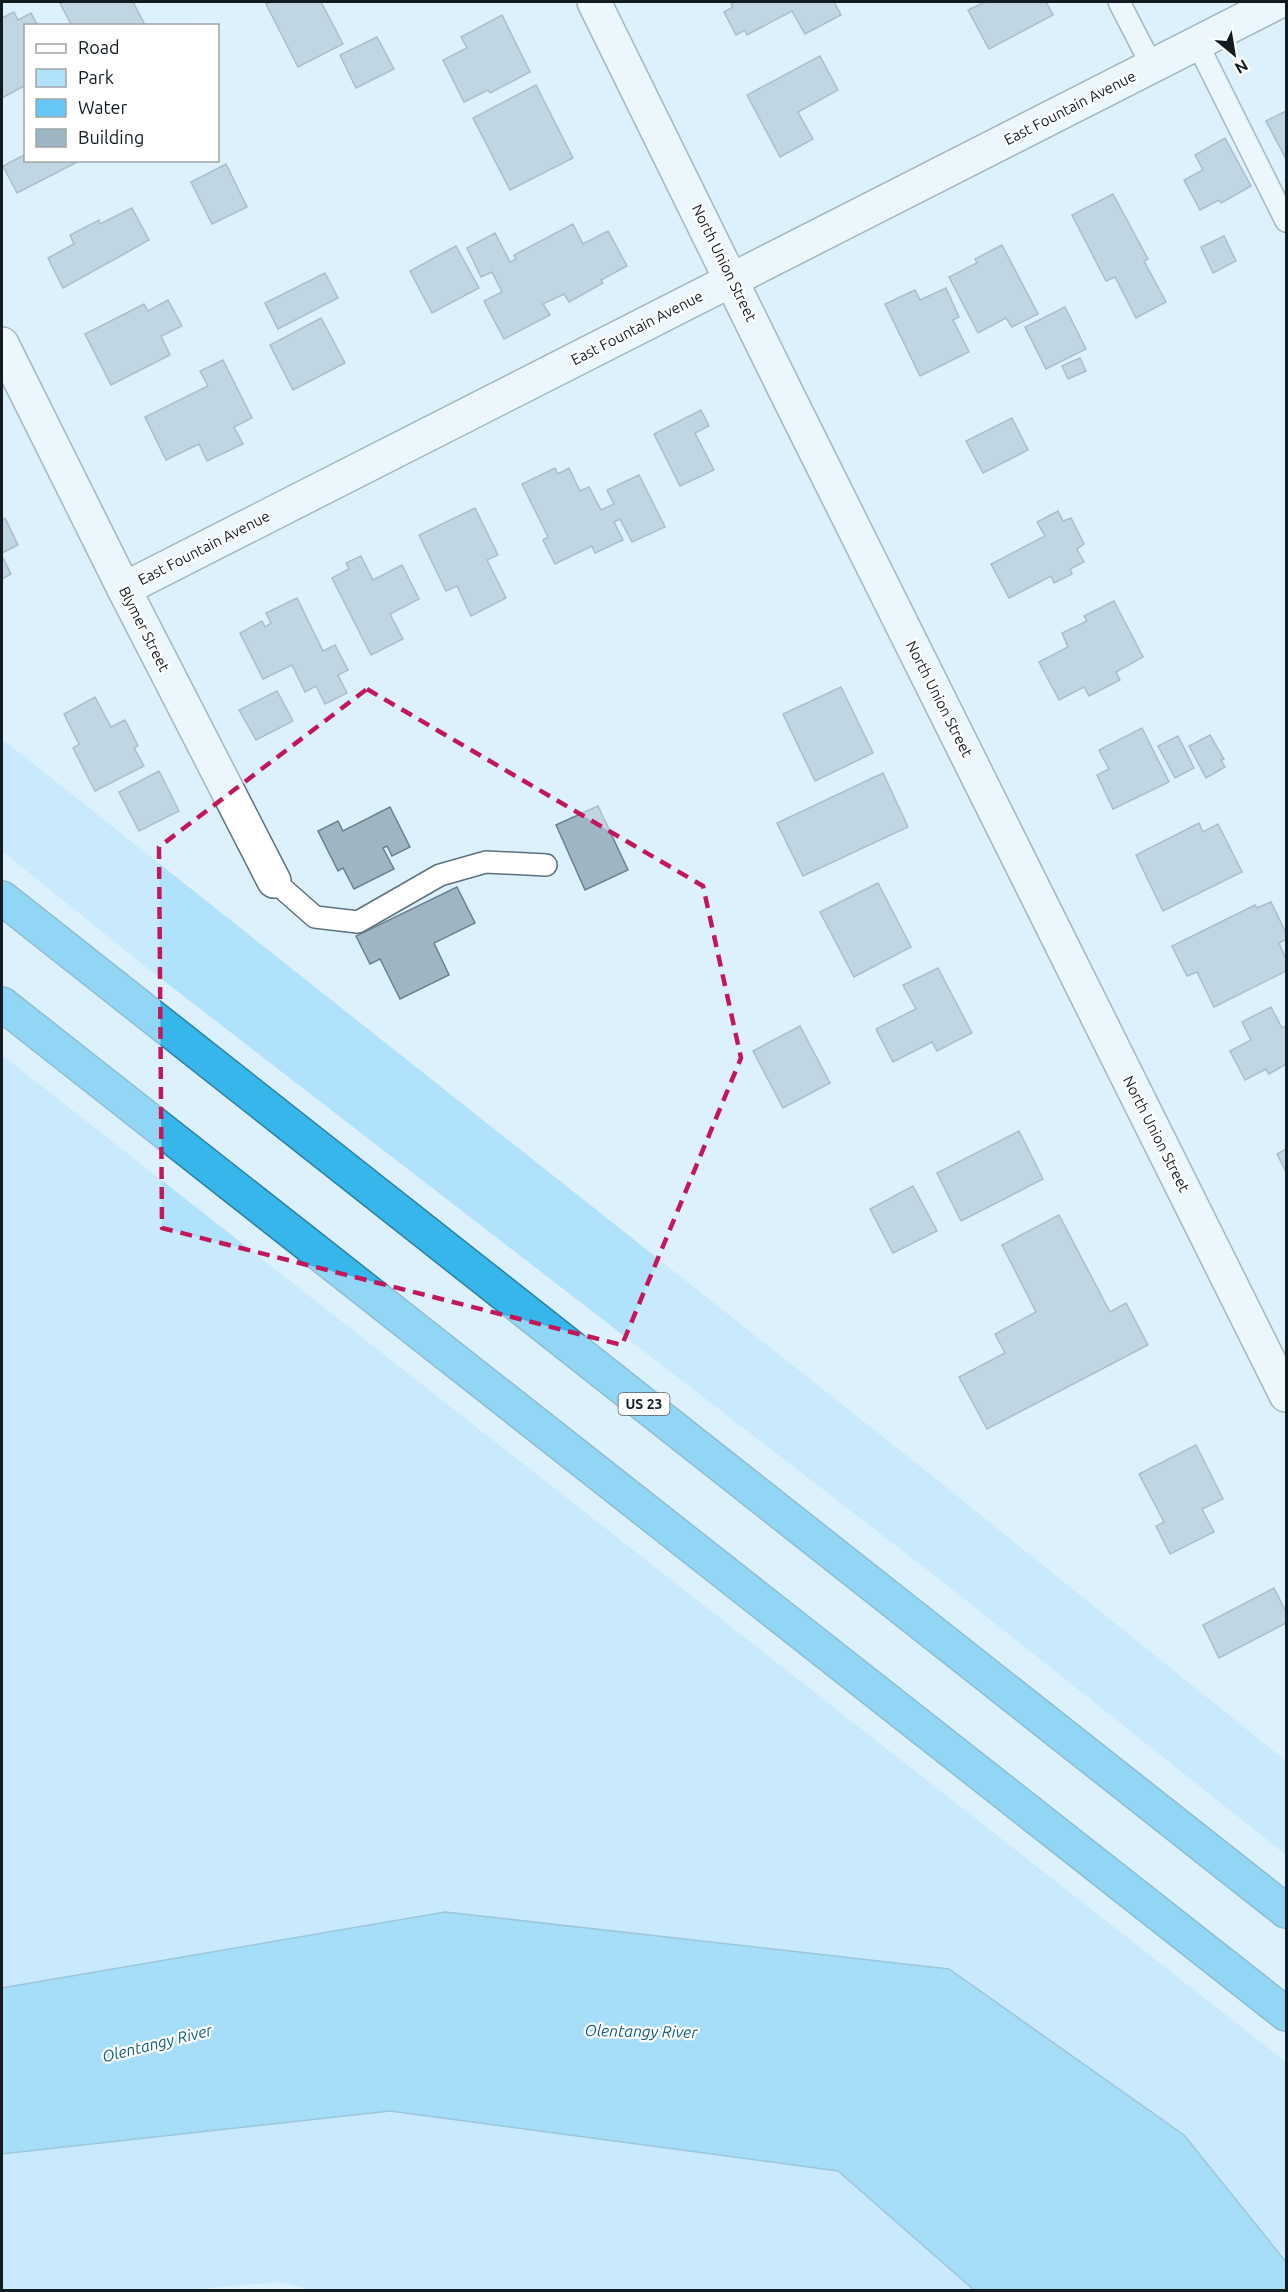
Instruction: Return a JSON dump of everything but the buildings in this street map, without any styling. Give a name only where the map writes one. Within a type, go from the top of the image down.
[{"type":"highway","name":"US 23","points":[[2,898],[1287,1911]]},
{"type":"highway","points":[[2,1004],[1287,2014]]},
{"type":"street","name":"North Union Street","points":[[594,2],[732,280],[1277,1354],[1287,1395]]},
{"type":"street","name":"East Fountain Avenue","points":[[124,589],[1278,2]]},
{"type":"street","name":"Blymer Street","points":[[2,344],[124,589],[274,881]]},
{"type":"lane","points":[[1119,2],[1152,66]]},
{"type":"lane","points":[[1197,43],[1287,221]]},
{"type":"lane","points":[[274,881],[315,917],[358,922],[440,875],[486,862],[546,866]]},
{"type":"highlighted area","points":[[367,689],[703,886],[741,1058],[622,1345],[162,1228],[159,847]]},
{"type":"green space","points":[[2,739],[921,1467],[1286,1761],[1286,1855],[943,1582],[142,964],[2,851]]},
{"type":"green space","points":[[2,1055],[1286,2062],[1286,2262],[1184,2135],[949,1969],[445,1912],[2,1988]]},
{"type":"green space","points":[[390,2111],[838,2171],[974,2290],[314,2290],[280,2282],[185,2290],[2,2290],[2,2154]]},
{"type":"water","name":"Olentangy River","points":[[445,1912],[949,1969],[1184,2135],[1286,2262],[1286,2290],[974,2290],[838,2171],[390,2111],[2,2154],[2,1988]]}]
